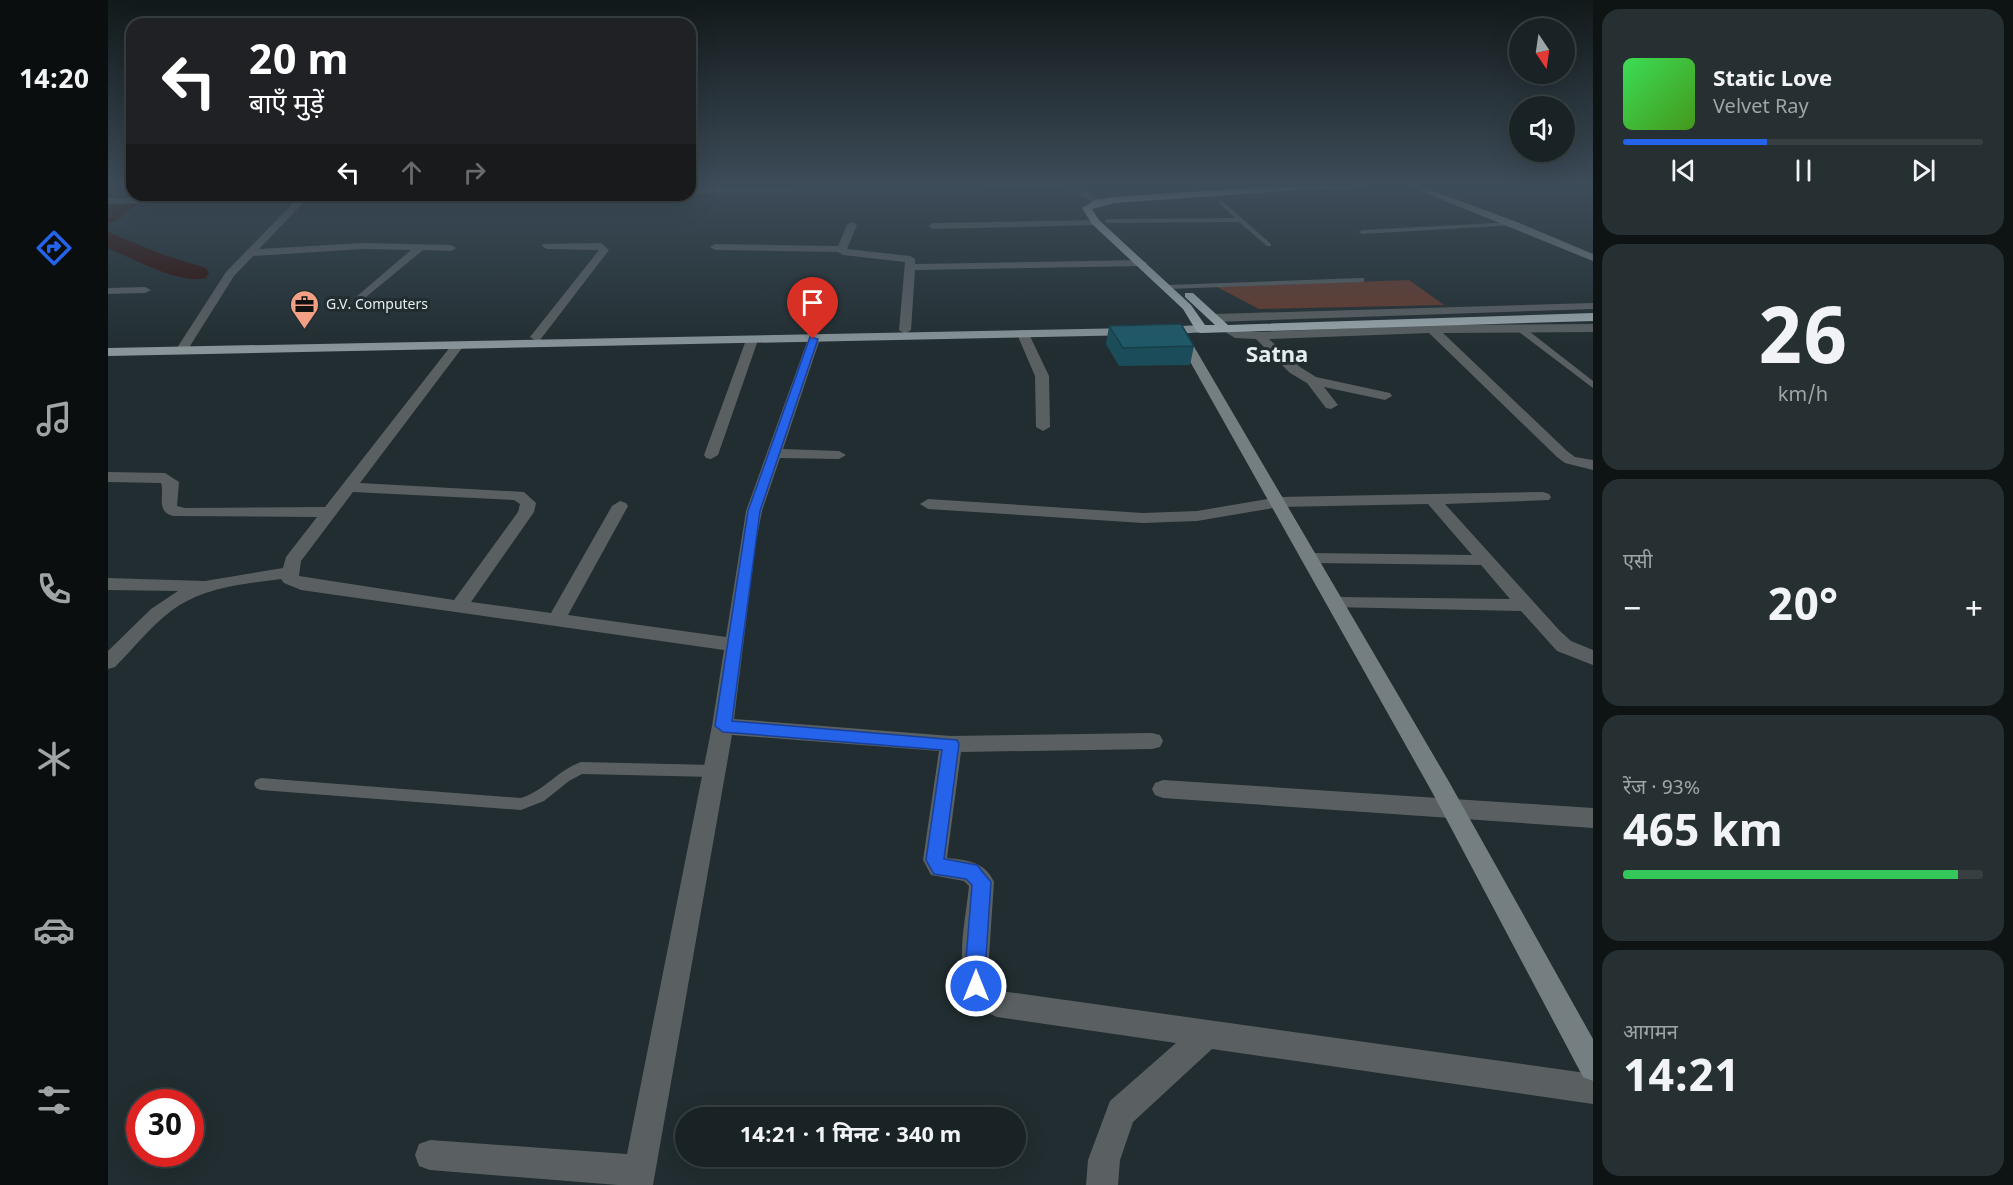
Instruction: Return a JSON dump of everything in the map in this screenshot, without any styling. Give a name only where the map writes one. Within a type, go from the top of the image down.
[{"type":"highway","points":[[1115,239],[1187,307],[1193,328],[1220,323]]},
{"type":"highway","points":[[1127,239],[1220,323]]},
{"type":"highway","points":[[1255,330],[1593,318]]},
{"type":"main road","points":[[183,348],[813,339],[1193,328]]},
{"type":"main road","points":[[108,352],[138,349],[537,337],[905,330],[1193,328]]},
{"type":"main road","points":[[108,346],[138,349]]},
{"type":"street","points":[[183,348],[230,274],[263,239]]},
{"type":"street","points":[[842,249],[846,239]]},
{"type":"street","points":[[1550,239],[1593,258]]},
{"type":"street","points":[[250,253],[363,246],[451,248]]},
{"type":"street","points":[[537,337],[604,250],[601,246],[547,246]]},
{"type":"street","points":[[715,247],[842,249],[843,252],[849,254],[907,257],[910,259],[910,267],[905,330]]},
{"type":"street","points":[[360,299],[420,248]]},
{"type":"street","points":[[910,267],[1142,263]]},
{"type":"street","points":[[108,291],[145,290]]},
{"type":"street","points":[[1220,323],[1593,306]]},
{"type":"street","points":[[1220,323],[1239,335],[1255,330],[1518,327],[1590,330]]},
{"type":"street","points":[[1193,328],[1279,502],[1454,810],[1593,1067]]},
{"type":"street","points":[[1432,329],[1562,454],[1570,460],[1593,465]]},
{"type":"street","points":[[1255,330],[1295,370],[1312,380],[1385,396]]},
{"type":"street","points":[[1023,334],[1042,376],[1043,427]]},
{"type":"street","points":[[430,1155],[638,1178],[723,726],[752,521],[813,339]]},
{"type":"street","points":[[711,455],[752,340]]},
{"type":"street","points":[[458,345],[292,561],[290,579],[301,584],[734,645]]},
{"type":"street","points":[[1312,380],[1331,405]]},
{"type":"street","points":[[775,453],[838,455]]},
{"type":"street","points":[[108,477],[165,478],[171,483],[169,506],[173,511],[185,513],[330,512]]},
{"type":"street","points":[[350,487],[502,494],[525,498],[528,503],[526,512],[460,605]]},
{"type":"street","points":[[928,504],[1143,518],[1197,516],[1279,502],[1543,498]]},
{"type":"street","points":[[1432,499],[1564,646],[1593,658]]},
{"type":"street","points":[[557,619],[620,506]]},
{"type":"street","points":[[1311,558],[1486,560]]},
{"type":"street","points":[[108,584],[209,587],[290,572]]},
{"type":"street","points":[[108,662],[166,607],[209,587]]},
{"type":"street","points":[[1336,603],[1525,605]]},
{"type":"street","points":[[723,726],[951,744],[1152,741]]},
{"type":"street","points":[[951,744],[935,860],[940,868],[970,871],[982,882],[975,972],[976,986],[983,995],[996,1004],[1593,1089]]},
{"type":"street","points":[[1163,789],[1593,818]]},
{"type":"street","points":[[1102,1185],[1104,1160],[1120,1112],[1207,1034]]},
{"type":"lane","points":[[1263,239],[1269,245]]},
{"type":"lane","points":[[1167,287],[1361,280]]},
{"type":"lane","points":[[1518,327],[1593,385]]},
{"type":"lane","points":[[261,784],[521,804],[535,801],[566,773],[580,768],[714,771]]},
{"type":"shaded area","points":[[1409,280],[1444,305],[1259,309],[1217,287]]},
{"type":"building","points":[[1181,324],[1194,346],[1123,348],[1109,326]]},
{"type":"waterway","points":[[109,239],[155,260],[197,273]]},
{"type":"place","name":"G.V. Computers","points":[[305,330]]},
{"type":"district","name":"Satna","points":[[1277,354]]},
{"type":"route","points":[[813,339],[754,511],[723,726],[951,744],[935,860],[937,866],[945,870],[975,873],[982,882],[975,972],[976,986]]}]
